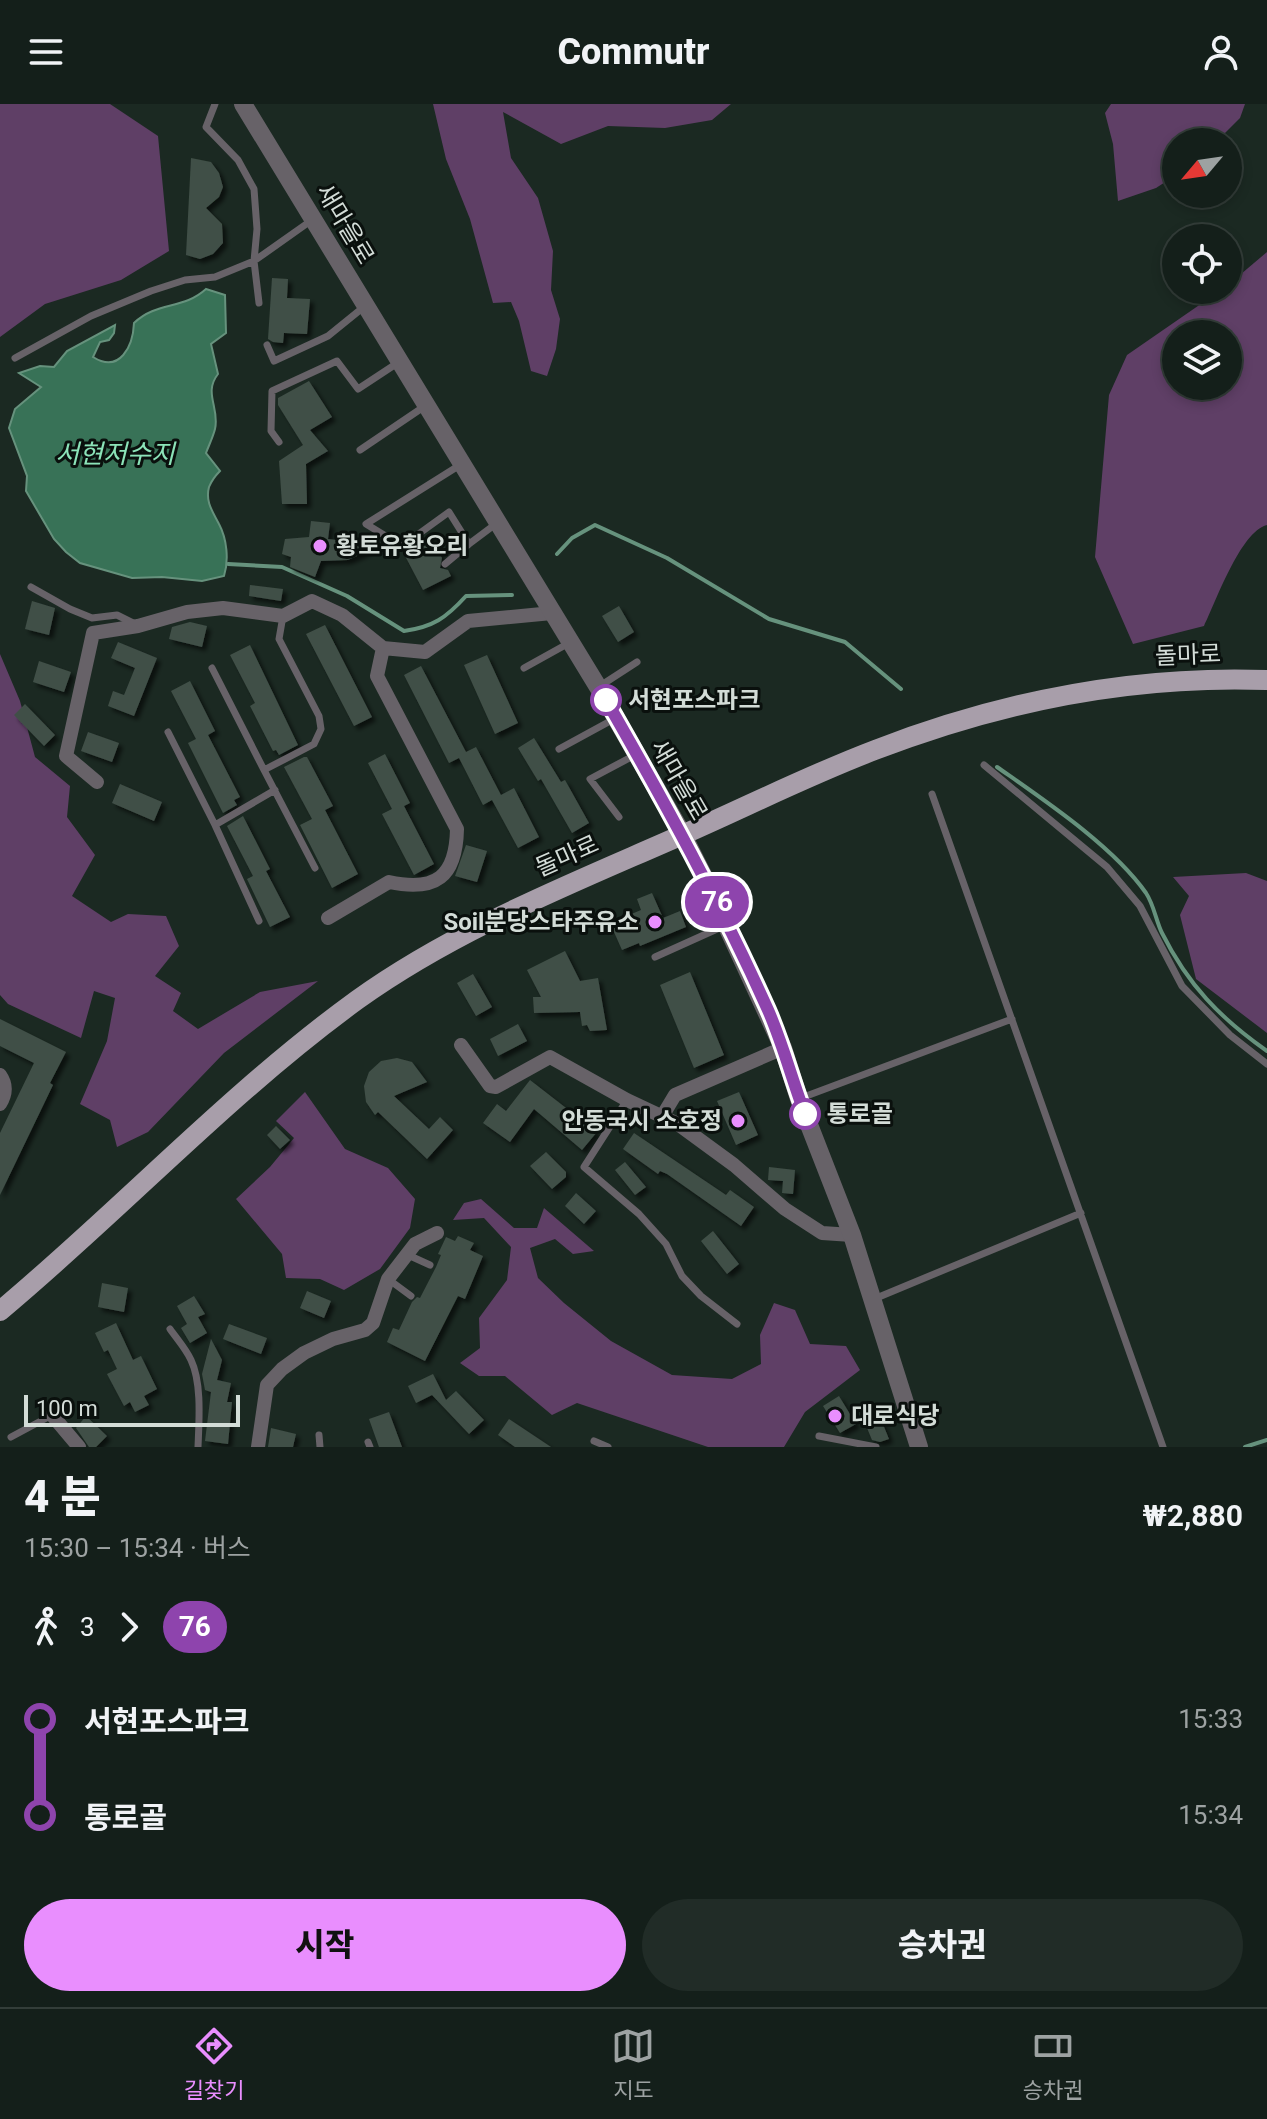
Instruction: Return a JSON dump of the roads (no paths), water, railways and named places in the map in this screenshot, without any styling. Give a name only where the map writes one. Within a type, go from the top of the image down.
[{"type":"main road","name":"돌마로","points":[[2,1306],[184,1144],[358,1000],[426,955],[553,890],[873,750],[998,708],[1121,684],[1267,680]]},
{"type":"street","name":"새마을로","points":[[243,104],[598,687],[683,835],[728,924],[783,1048],[799,1099],[852,1235],[917,1447]]},
{"type":"street","points":[[97,782],[66,756],[93,633],[138,626],[187,612],[223,608],[283,616],[312,601],[342,615],[383,648],[425,652],[468,621],[552,613]]},
{"type":"street","points":[[328,918],[389,882],[407,886],[435,882],[452,866],[457,850],[457,829],[377,676],[383,648]]},
{"type":"street","points":[[461,1045],[490,1086],[496,1087],[550,1057],[627,1100],[663,1115],[734,1165],[785,1209],[822,1233],[852,1235]]},
{"type":"street","points":[[663,1115],[675,1095],[783,1048]]},
{"type":"street","points":[[0,1075],[5,1082],[0,1104]]},
{"type":"street","points":[[258,1447],[267,1385],[304,1353],[333,1339],[365,1330],[373,1323],[388,1279],[415,1244],[437,1233]]},
{"type":"street","points":[[52,1415],[79,1447]]},
{"type":"lane","points":[[215,104],[206,127],[238,160],[254,189],[257,229],[254,261],[259,303]]},
{"type":"lane","points":[[15,358],[91,316],[151,291],[185,280],[215,277],[254,261],[314,219]]},
{"type":"lane","points":[[267,345],[274,361],[328,336],[366,305]]},
{"type":"lane","points":[[279,442],[271,431],[272,391],[337,361],[358,389],[401,361]]},
{"type":"lane","points":[[360,450],[427,405]]},
{"type":"lane","points":[[462,463],[366,524],[402,546],[449,512],[469,544]]},
{"type":"lane","points":[[445,564],[497,523]]},
{"type":"lane","points":[[31,587],[92,618],[117,615],[138,626]]},
{"type":"lane","points":[[264,770],[314,744],[321,729],[319,716],[279,639],[283,616]]},
{"type":"lane","points":[[524,668],[569,643]]},
{"type":"lane","points":[[598,687],[637,662]]},
{"type":"lane","points":[[212,668],[315,868]]},
{"type":"lane","points":[[559,749],[616,718]]},
{"type":"lane","points":[[168,732],[259,921]]},
{"type":"lane","points":[[619,817],[590,779],[637,754]]},
{"type":"lane","points":[[984,765],[1107,867],[1140,906],[1182,986],[1230,1035],[1267,1064]]},
{"type":"lane","points":[[215,825],[275,790]]},
{"type":"lane","points":[[932,794],[1163,1447]]},
{"type":"lane","points":[[655,957],[728,924]]},
{"type":"lane","points":[[799,1099],[1012,1019]]},
{"type":"lane","points":[[627,1100],[584,1167],[639,1214],[666,1244],[682,1276],[737,1324]]},
{"type":"lane","points":[[872,1300],[1081,1213]]},
{"type":"lane","points":[[406,1254],[430,1265]]},
{"type":"lane","points":[[388,1279],[411,1296]]},
{"type":"lane","points":[[170,1329],[186,1351],[196,1374],[198,1447]]},
{"type":"lane","points":[[11,1437],[52,1415]]},
{"type":"lane","points":[[319,1435],[320,1447]]},
{"type":"lane","points":[[819,1436],[876,1447]]},
{"type":"lane","points":[[594,1441],[608,1447]]},
{"type":"water","name":"서현저수지","points":[[206,289],[225,295],[226,333],[211,344],[218,374],[212,388],[216,421],[206,453],[220,471],[210,485],[208,497],[225,543],[224,576],[202,581],[132,578],[80,563],[54,539],[26,491],[27,476],[9,428],[15,409],[41,387],[19,373],[40,366],[54,367],[67,351],[115,325],[114,333],[109,340],[100,342],[93,357],[102,361],[118,360],[128,348],[134,323],[152,311],[188,300]]},
{"type":"waterway","points":[[557,554],[572,538],[595,525],[667,558],[769,619],[845,642],[901,689]]},
{"type":"waterway","points":[[228,564],[282,567],[347,596],[404,631],[438,620],[466,596],[512,595]]},
{"type":"waterway","points":[[997,767],[1077,825],[1132,875],[1149,898],[1162,933],[1194,984],[1234,1026],[1267,1051]]},
{"type":"waterway","points":[[1245,1447],[1267,1440]]},
{"type":"place","name":"황토유황오리","points":[[320,546]]},
{"type":"place","name":"서현포스파크","points":[[606,700]]},
{"type":"place","name":"Soil분당스타주유소","points":[[655,922]]},
{"type":"place","name":"통로골","points":[[805,1114]]},
{"type":"place","name":"안동국시 소호정","points":[[738,1121]]},
{"type":"place","name":"대로식당","points":[[835,1416]]}]
